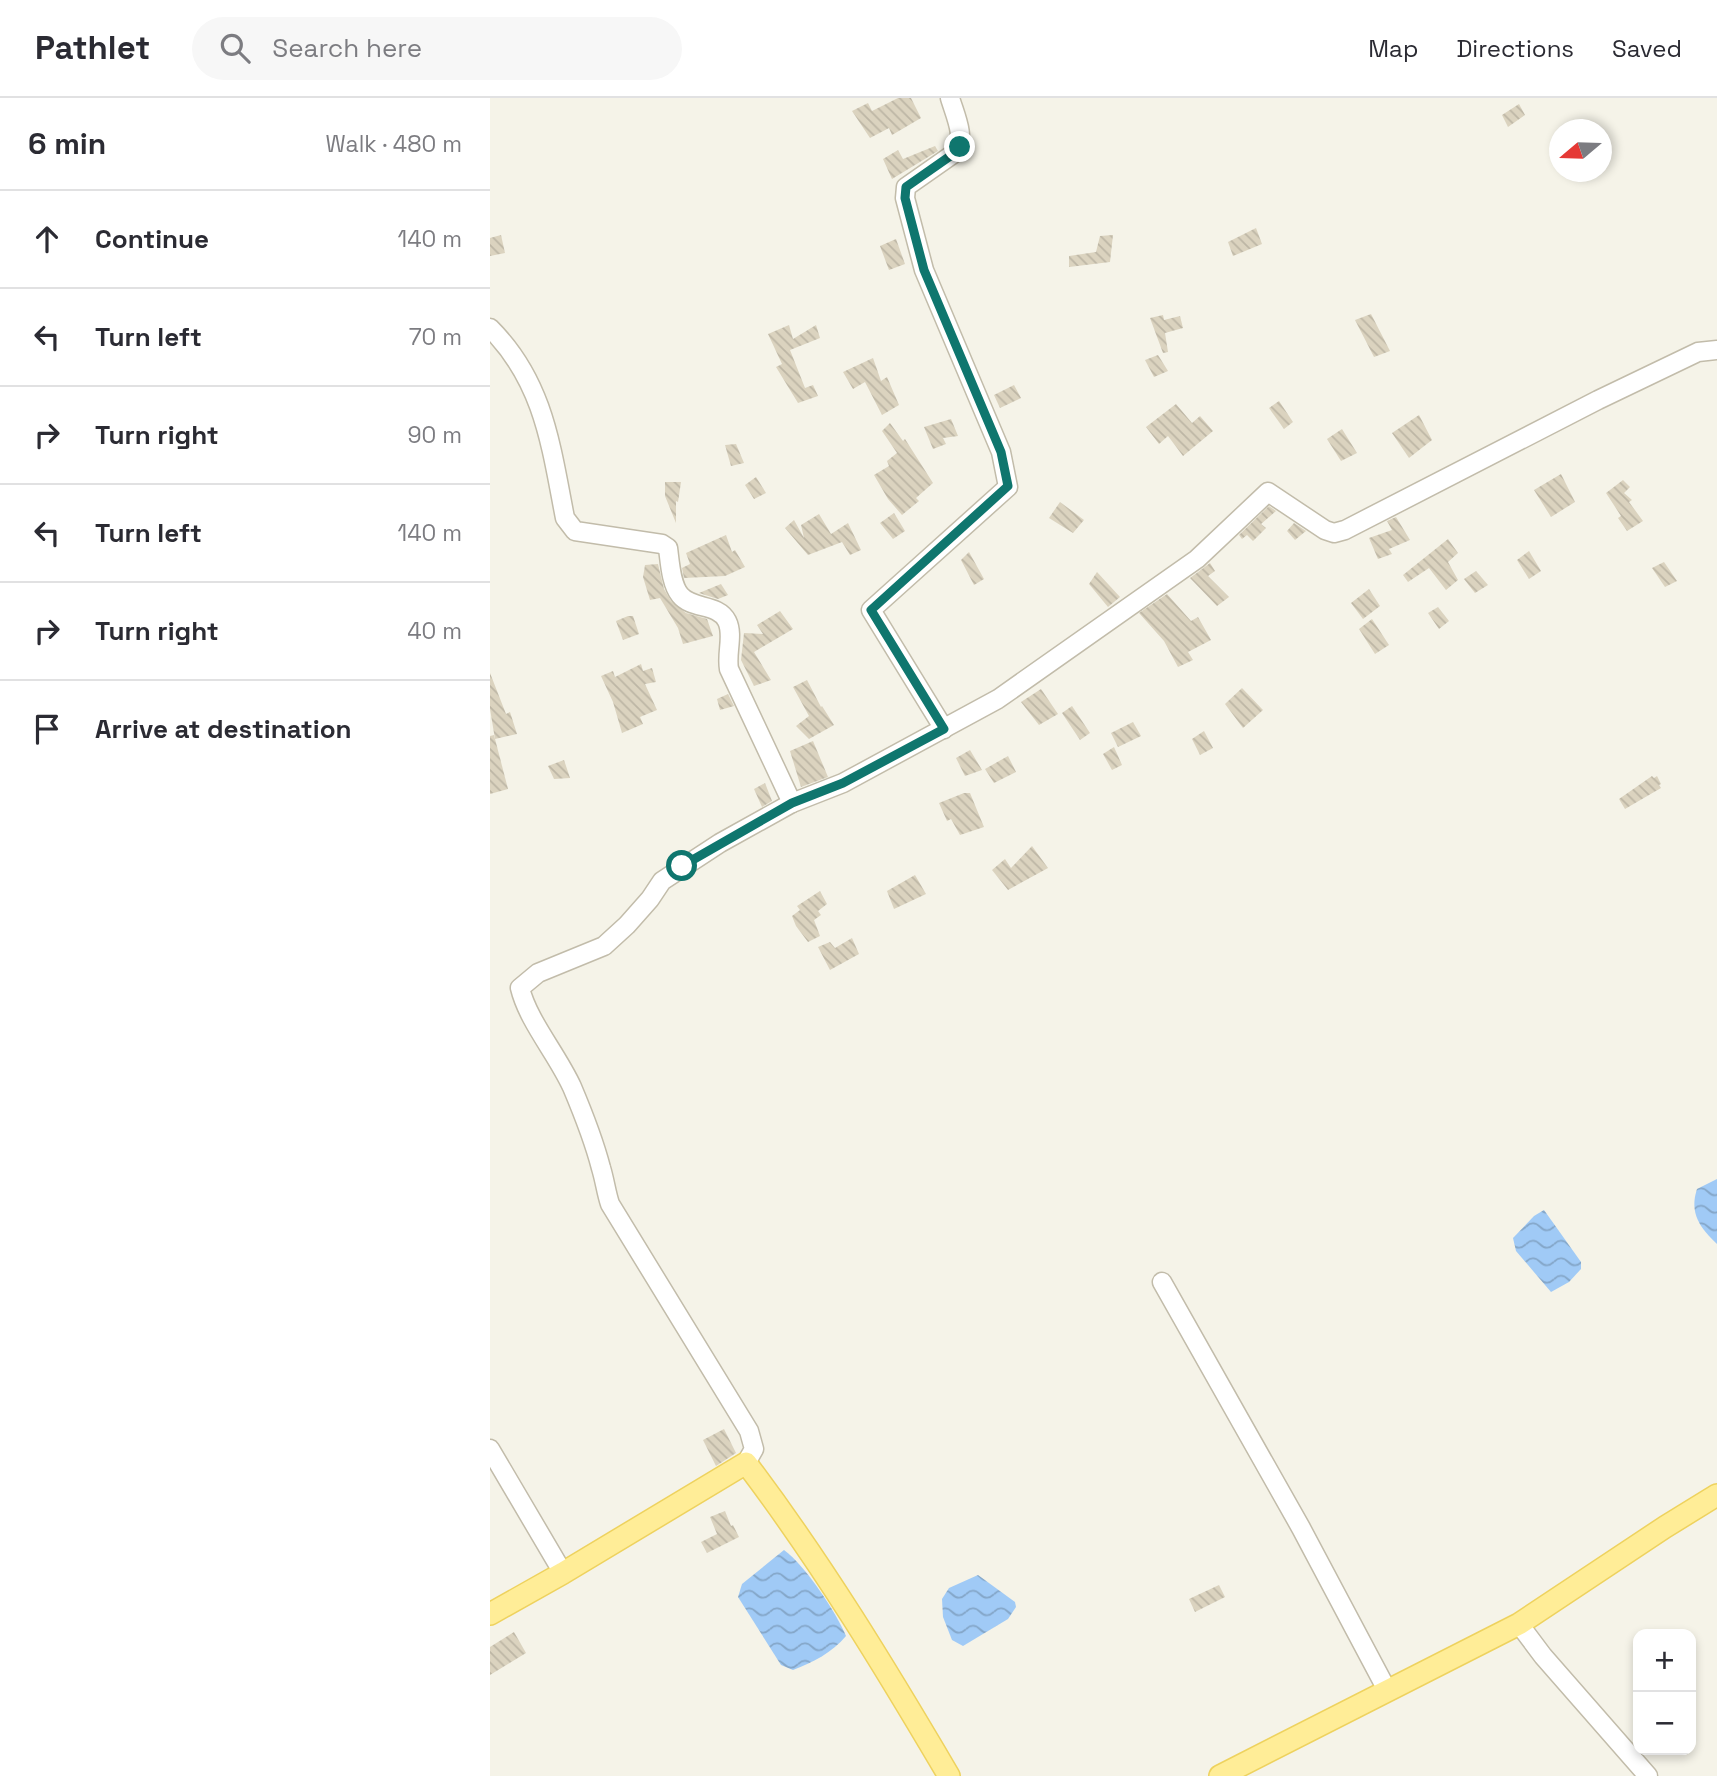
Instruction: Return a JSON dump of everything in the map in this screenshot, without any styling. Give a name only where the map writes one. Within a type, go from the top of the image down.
[{"type":"main road","points":[[490,1614],[746,1463],[786,1516],[949,1776]]},
{"type":"main road","points":[[1220,1776],[1519,1624],[1665,1527],[1717,1496]]},
{"type":"street","points":[[944,729],[871,610],[1008,486],[1001,452],[924,270],[905,198],[906,187],[960,147],[961,139],[950,98]]},
{"type":"street","points":[[490,328],[523,367],[542,411],[569,526],[575,531],[662,544],[668,548],[679,595],[692,603],[719,611],[726,618],[730,629],[727,659],[729,669],[792,803]]},
{"type":"street","points":[[746,1463],[754,1449],[749,1431],[610,1205],[603,1186],[602,1170],[571,1086],[528,1011],[520,988],[538,973],[604,946],[627,925],[662,881],[720,844],[792,803],[843,783],[998,699],[1197,559],[1268,492],[1325,530],[1334,533],[1345,530],[1598,400],[1698,352],[1717,350]]},
{"type":"street","points":[[1162,1282],[1301,1528],[1387,1690]]},
{"type":"street","points":[[490,1449],[563,1573]]},
{"type":"street","points":[[1519,1624],[1543,1656],[1648,1776]]},
{"type":"water","points":[[1717,1179],[1717,1244],[1701,1226],[1694,1205],[1697,1189]]},
{"type":"water","points":[[1544,1210],[1581,1262],[1581,1269],[1569,1282],[1551,1292],[1516,1251],[1513,1238],[1534,1216]]},
{"type":"water","points":[[784,1550],[801,1566],[819,1590],[846,1636],[822,1656],[793,1670],[781,1665],[738,1597],[742,1584]]},
{"type":"water","points":[[978,1575],[1015,1602],[1016,1607],[1008,1619],[963,1646],[952,1640],[943,1617],[942,1599],[949,1588]]},
{"type":"building","points":[[898,98],[911,98],[921,118],[892,135],[889,128],[870,138],[852,111],[868,103],[872,111]]},
{"type":"building","points":[[1519,104],[1525,115],[1508,127],[1502,115]]},
{"type":"building","points":[[935,146],[938,151],[892,179],[883,159],[898,150],[903,159]]},
{"type":"building","points":[[1256,228],[1262,244],[1233,256],[1228,242]]},
{"type":"building","points":[[501,235],[505,253],[490,256],[490,238]]},
{"type":"building","points":[[1113,235],[1110,262],[1069,267],[1069,256],[1096,252],[1100,236]]},
{"type":"building","points":[[896,239],[905,264],[889,270],[880,246]]},
{"type":"building","points":[[1371,314],[1390,351],[1374,357],[1355,320]]},
{"type":"building","points":[[1163,315],[1164,320],[1180,316],[1183,328],[1165,333],[1168,352],[1163,353],[1150,318]]},
{"type":"building","points":[[789,325],[793,339],[816,325],[820,338],[790,350],[805,388],[813,385],[818,396],[798,403],[776,367],[782,364],[768,334]]},
{"type":"building","points":[[1158,355],[1168,371],[1154,377],[1145,360]]},
{"type":"building","points":[[873,358],[881,381],[887,377],[899,405],[882,415],[865,382],[853,389],[843,372]]},
{"type":"building","points":[[1014,385],[1021,398],[1000,408],[994,395]]},
{"type":"building","points":[[1279,401],[1293,422],[1284,429],[1269,408]]},
{"type":"building","points":[[1176,404],[1192,423],[1200,416],[1213,431],[1183,456],[1168,436],[1159,444],[1146,427]]},
{"type":"building","points":[[1419,415],[1432,440],[1409,458],[1392,433]]},
{"type":"building","points":[[951,419],[958,436],[943,438],[946,444],[933,449],[924,427]]},
{"type":"building","points":[[890,423],[903,441],[905,439],[933,483],[916,498],[919,501],[902,515],[888,499],[874,475],[889,466],[887,461],[897,453],[882,431]]},
{"type":"building","points":[[1342,429],[1357,453],[1341,461],[1327,439]]},
{"type":"building","points":[[736,444],[744,463],[731,466],[725,445]]},
{"type":"building","points":[[1561,474],[1575,502],[1551,517],[1534,490]]},
{"type":"building","points":[[756,477],[766,493],[754,499],[745,485]]},
{"type":"building","points":[[1623,480],[1630,487],[1624,493],[1632,500],[1629,502],[1643,521],[1627,531],[1606,493]]},
{"type":"building","points":[[665,482],[681,482],[678,502],[676,501],[676,523],[665,496]]},
{"type":"building","points":[[1060,502],[1084,520],[1073,533],[1049,518]]},
{"type":"building","points":[[1269,506],[1276,511],[1261,524],[1266,528],[1253,541],[1247,535],[1242,539],[1239,535]]},
{"type":"building","points":[[894,513],[905,531],[893,539],[880,523]]},
{"type":"building","points":[[819,514],[831,534],[848,523],[861,550],[850,555],[842,542],[808,555],[785,528],[794,520],[804,538],[801,525]]},
{"type":"building","points":[[1396,517],[1410,540],[1389,549],[1392,554],[1378,559],[1369,538],[1392,530],[1387,521]]},
{"type":"building","points":[[1294,523],[1306,531],[1295,540],[1287,531]]},
{"type":"building","points":[[726,535],[732,552],[735,550],[745,567],[725,576],[684,578],[682,568],[690,564],[686,553]]},
{"type":"building","points":[[1448,539],[1458,553],[1448,562],[1458,580],[1446,590],[1429,568],[1408,582],[1403,575]]},
{"type":"building","points":[[1529,551],[1541,571],[1529,579],[1517,560]]},
{"type":"building","points":[[969,552],[984,579],[974,585],[961,560]]},
{"type":"building","points":[[1664,562],[1677,581],[1665,587],[1652,568]]},
{"type":"building","points":[[1210,563],[1215,571],[1208,576],[1229,597],[1217,606],[1190,578]]},
{"type":"building","points":[[658,564],[664,589],[671,601],[686,613],[707,619],[713,636],[683,644],[678,628],[660,598],[650,600],[643,577],[645,565]]},
{"type":"building","points":[[1476,571],[1488,585],[1475,593],[1464,579]]},
{"type":"building","points":[[1097,572],[1120,597],[1108,607],[1089,584]]},
{"type":"building","points":[[721,584],[728,595],[718,599],[699,593]]},
{"type":"building","points":[[1369,589],[1380,606],[1363,619],[1351,603]]},
{"type":"building","points":[[1167,594],[1191,621],[1198,617],[1211,640],[1188,652],[1193,660],[1178,667],[1164,641],[1139,613]]},
{"type":"building","points":[[1438,607],[1449,621],[1439,629],[1428,613]]},
{"type":"building","points":[[780,611],[793,629],[754,652],[771,680],[754,686],[741,660],[744,633],[763,634],[757,625]]},
{"type":"building","points":[[633,616],[639,634],[623,640],[616,621]]},
{"type":"building","points":[[1372,619],[1389,645],[1375,654],[1359,629]]},
{"type":"building","points":[[641,664],[643,671],[652,668],[656,682],[645,684],[657,710],[640,717],[643,724],[622,733],[613,702],[601,676],[613,671],[615,677]]},
{"type":"building","points":[[490,673],[506,714],[510,712],[517,734],[495,739],[490,709]]},
{"type":"building","points":[[807,680],[834,725],[809,739],[796,726],[809,716],[793,687]]},
{"type":"building","points":[[1242,688],[1263,710],[1243,728],[1225,704]]},
{"type":"building","points":[[1041,689],[1058,714],[1039,725],[1021,702]]},
{"type":"building","points":[[728,694],[734,706],[720,710],[717,699]]},
{"type":"building","points":[[1072,706],[1090,733],[1080,740],[1062,713]]},
{"type":"building","points":[[1133,722],[1141,736],[1118,747],[1111,733]]},
{"type":"building","points":[[1204,731],[1213,748],[1200,755],[1192,739]]},
{"type":"building","points":[[494,735],[508,789],[490,794],[490,736]]},
{"type":"building","points":[[813,741],[828,777],[801,787],[790,751]]},
{"type":"building","points":[[1114,747],[1122,765],[1112,770],[1103,754]]},
{"type":"building","points":[[970,750],[982,770],[965,776],[956,758]]},
{"type":"building","points":[[1008,756],[1016,772],[994,783],[985,769]]},
{"type":"building","points":[[564,760],[570,778],[554,779],[548,766]]},
{"type":"building","points":[[1652,776],[1657,776],[1661,788],[1625,809],[1619,799]]},
{"type":"building","points":[[765,783],[772,801],[762,807],[754,789]]},
{"type":"building","points":[[970,793],[984,827],[960,835],[951,819],[947,821],[939,803]]},
{"type":"building","points":[[1032,846],[1048,868],[1008,890],[992,870],[1005,859],[1011,868]]},
{"type":"building","points":[[915,875],[926,894],[894,909],[887,891]]},
{"type":"building","points":[[820,891],[827,904],[818,911],[821,915],[814,920],[820,936],[808,942],[792,916],[800,910],[797,906]]},
{"type":"building","points":[[852,938],[859,954],[830,970],[818,947],[830,942],[835,948]]},
{"type":"building","points":[[724,1429],[736,1453],[716,1466],[703,1440]]},
{"type":"building","points":[[725,1511],[739,1537],[707,1553],[701,1542],[717,1534],[710,1517]]},
{"type":"building","points":[[1219,1585],[1225,1597],[1195,1612],[1189,1599]]},
{"type":"building","points":[[514,1632],[526,1653],[490,1675],[490,1647]]},
{"type":"route","points":[[682,866],[792,803],[843,783],[944,729],[871,610],[1008,486],[1001,452],[924,270],[905,198],[906,187],[960,147]]}]
